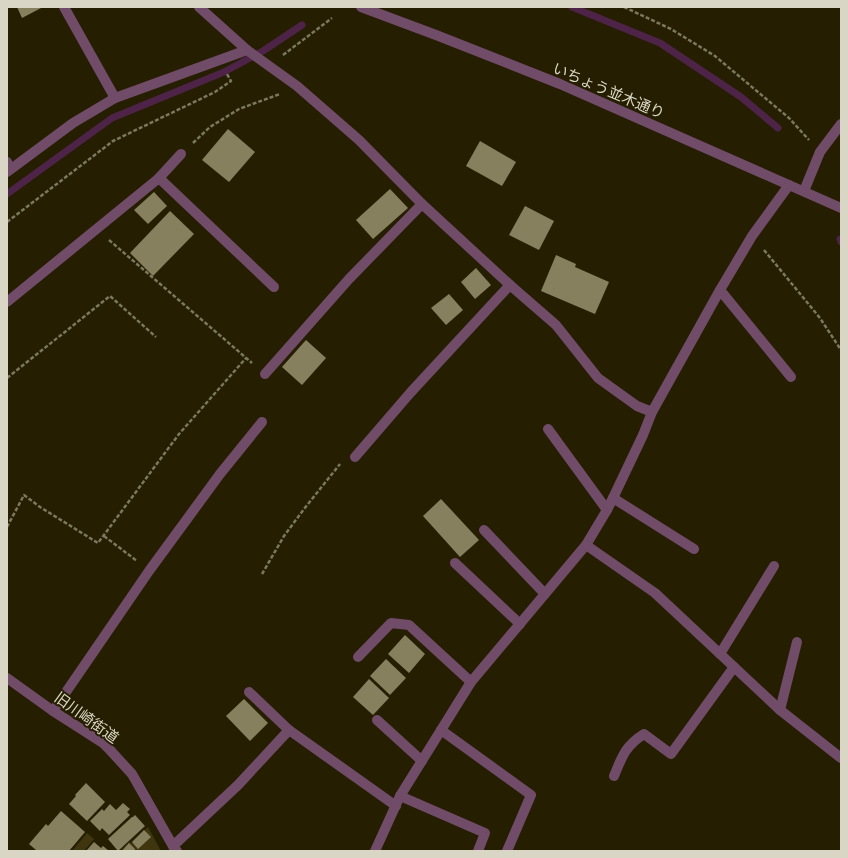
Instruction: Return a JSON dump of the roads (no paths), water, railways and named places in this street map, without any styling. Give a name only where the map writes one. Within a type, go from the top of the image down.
[{"type":"street","points":[[64,7],[115,98]]},
{"type":"street","points":[[199,7],[247,50],[297,86],[359,140],[422,204],[556,325],[598,378],[637,406],[652,412]]},
{"type":"street","name":"いちょう並木通り","points":[[361,7],[560,84],[841,208]]},
{"type":"street","points":[[8,168],[73,123],[115,98],[247,50]]},
{"type":"street","points":[[804,191],[820,152],[841,124]]},
{"type":"street","points":[[7,302],[159,178],[181,154]]},
{"type":"street","points":[[159,178],[274,287]]},
{"type":"street","points":[[375,851],[398,801],[471,682],[586,545],[613,498],[652,412],[720,290],[752,236],[789,185]]},
{"type":"street","points":[[265,374],[349,279],[422,204]]},
{"type":"street","points":[[354,457],[510,284]]},
{"type":"street","points":[[720,290],[791,377]]},
{"type":"street","points":[[53,711],[149,571],[220,474],[262,422]]},
{"type":"street","points":[[548,429],[607,510]]},
{"type":"street","points":[[613,498],[694,549]]},
{"type":"street","points":[[484,530],[545,594]]},
{"type":"street","points":[[586,545],[655,593],[780,710],[841,758]]},
{"type":"street","points":[[455,564],[520,624]]},
{"type":"street","points":[[720,654],[774,566]]},
{"type":"street","points":[[358,657],[391,623],[409,625],[471,682]]},
{"type":"street","points":[[780,710],[797,642]]},
{"type":"street","points":[[614,776],[623,755],[634,741],[644,734],[671,754],[734,667]]},
{"type":"street","name":"旧川崎街道","points":[[7,678],[53,711],[103,743],[110,750],[132,774],[175,848]]},
{"type":"street","points":[[249,692],[289,730],[398,801],[485,833],[478,851]]},
{"type":"street","points":[[377,720],[422,761]]},
{"type":"street","points":[[175,848],[238,785],[289,730]]},
{"type":"street","points":[[441,730],[531,795],[507,851]]},
{"type":"waterway","points":[[572,7],[660,43],[741,97],[778,128]]},
{"type":"waterway","points":[[7,194],[112,118],[224,72],[263,51],[302,25]]}]
